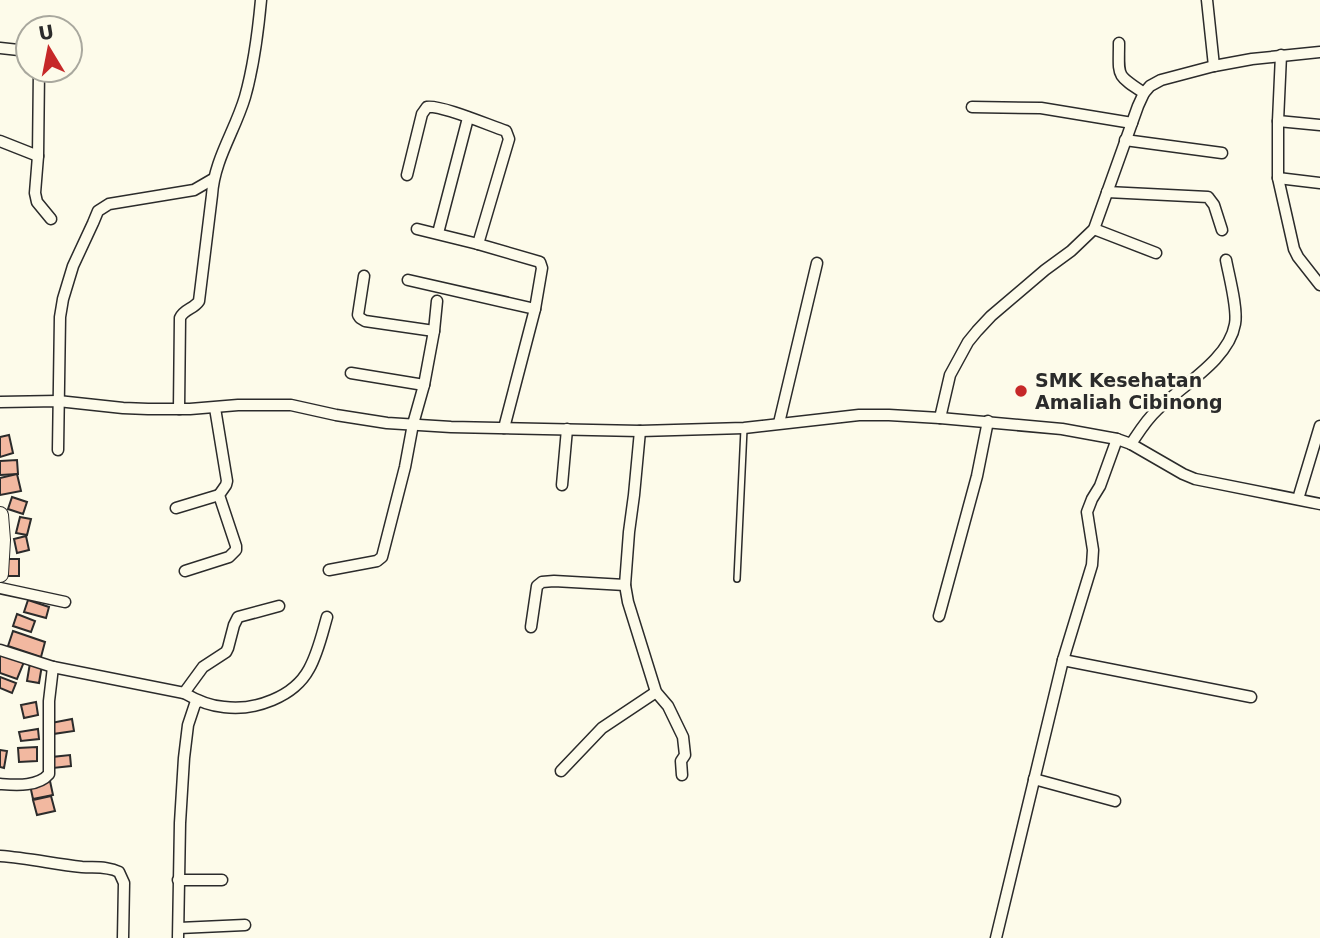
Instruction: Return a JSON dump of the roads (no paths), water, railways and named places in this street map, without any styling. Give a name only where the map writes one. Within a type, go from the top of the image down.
[{"type":"street","points":[[179,409],[180,318],[199,301],[213,179],[244,99],[258,35],[261,0]]},
{"type":"street","points":[[1207,0],[1214,66]]},
{"type":"street","points":[[1119,43],[1119,72],[1122,79],[1144,93]]},
{"type":"street","points":[[940,418],[950,375],[976,331],[1094,229],[1125,140],[1144,93],[1150,86],[1161,80],[1214,66],[1281,55],[1320,52]]},
{"type":"street","points":[[1281,55],[1278,178],[1294,249],[1320,285]]},
{"type":"street","points":[[39,84],[35,193],[37,202],[51,219]]},
{"type":"street","points":[[407,174],[424,110],[430,106],[506,131],[509,139],[478,244]]},
{"type":"street","points":[[972,107],[1041,108],[1132,123]]},
{"type":"street","points":[[438,233],[468,118]]},
{"type":"street","points":[[1278,121],[1320,125]]},
{"type":"street","points":[[1125,140],[1222,153]]},
{"type":"street","points":[[0,141],[38,156]]},
{"type":"street","points":[[1278,178],[1320,183]]},
{"type":"street","points":[[58,450],[60,317],[63,299],[73,266],[98,211],[109,204],[194,190],[213,179]]},
{"type":"street","points":[[1107,191],[1208,197],[1214,205],[1222,230]]},
{"type":"street","points":[[416,229],[541,263],[535,309],[504,428]]},
{"type":"street","points":[[1094,229],[1156,253]]},
{"type":"street","points":[[1131,444],[1156,410],[1208,366],[1229,342],[1236,321],[1226,260]]},
{"type":"street","points":[[779,423],[817,263]]},
{"type":"street","points":[[364,276],[358,315],[360,318],[434,331]]},
{"type":"street","points":[[408,280],[535,309]]},
{"type":"street","points":[[329,570],[381,559],[424,384],[437,301]]},
{"type":"street","points":[[351,373],[424,384]]},
{"type":"street","points":[[0,402],[58,401],[123,408],[179,409],[291,405],[362,420],[451,427],[640,432],[744,428],[859,415],[988,421],[1062,429],[1117,439],[1195,479],[1320,503]]},
{"type":"street","points":[[176,508],[219,495],[226,485],[215,408]]},
{"type":"street","points":[[939,616],[977,476],[988,421]]},
{"type":"street","points":[[1298,499],[1320,426]]},
{"type":"street","points":[[562,485],[567,429]]},
{"type":"street","points":[[640,432],[625,585],[656,692],[668,706],[683,737],[685,755],[681,761],[682,775]]},
{"type":"street","points":[[996,938],[1063,660],[1092,565],[1093,550],[1087,512],[1100,486],[1117,439]]},
{"type":"street","points":[[186,571],[229,557],[236,550],[219,495]]},
{"type":"street","points":[[0,515],[0,574]]},
{"type":"street","points":[[531,627],[537,586],[542,582],[625,585]]},
{"type":"street","points":[[0,588],[65,601]]},
{"type":"street","points":[[184,693],[203,667],[226,652],[238,617],[279,606]]},
{"type":"street","points":[[0,650],[52,667],[184,693],[198,701],[225,708],[245,707],[263,704],[294,687],[308,671],[327,617]]},
{"type":"street","points":[[1063,660],[1251,696]]},
{"type":"street","points":[[0,783],[34,783],[42,781],[49,774],[52,667]]},
{"type":"street","points":[[561,771],[602,728],[656,692]]},
{"type":"street","points":[[198,701],[188,725],[184,758],[178,933],[245,925]]},
{"type":"street","points":[[1034,779],[1115,801]]},
{"type":"street","points":[[0,856],[114,869],[120,872],[124,883],[123,938]]},
{"type":"street","points":[[178,880],[222,880]]},
{"type":"lane","points":[[737,579],[744,428]]},
{"type":"place","name":"SMK Kesehatan Amaliah Cibinong","points":[[1021,391]]}]
